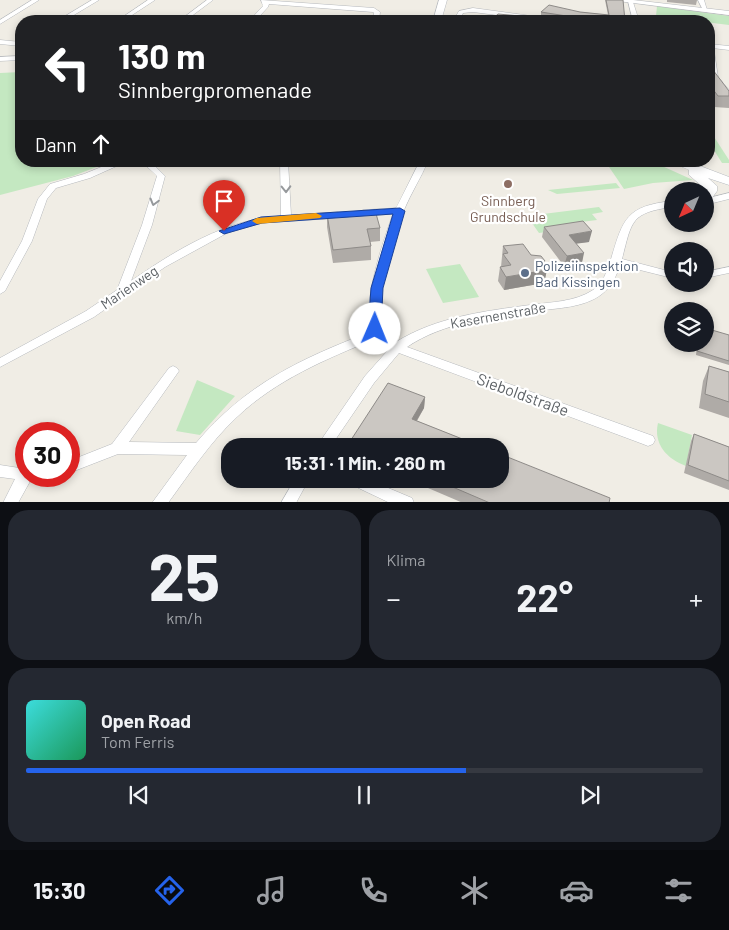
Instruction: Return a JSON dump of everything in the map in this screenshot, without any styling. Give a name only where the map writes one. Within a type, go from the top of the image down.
[{"type":"main road","points":[[439,15],[445,1]]},
{"type":"main road","points":[[685,167],[706,182]]},
{"type":"main road","points":[[690,167],[729,182]]},
{"type":"street","points":[[0,22],[36,0]]},
{"type":"street","points":[[70,15],[96,0]]},
{"type":"street","points":[[129,15],[152,0]]},
{"type":"street","points":[[190,15],[210,0]]},
{"type":"street","points":[[614,0],[729,13]]},
{"type":"street","points":[[702,0],[705,9]]},
{"type":"street","points":[[258,15],[266,6],[265,1],[374,10],[377,12],[377,15]]},
{"type":"street","points":[[630,2],[634,15]]},
{"type":"street","points":[[459,15],[461,12],[472,10],[509,15]]},
{"type":"street","points":[[9,42],[15,40]]},
{"type":"street","points":[[0,42],[15,43]]},
{"type":"street","points":[[715,47],[729,48]]},
{"type":"street","points":[[0,59],[15,58]]},
{"type":"street","points":[[715,77],[729,79]]},
{"type":"street","points":[[715,80],[729,95]]},
{"type":"street","points":[[0,291],[27,241],[43,199],[53,186],[109,167]]},
{"type":"street","points":[[122,291],[147,225],[161,176],[151,167]]},
{"type":"street","points":[[284,167],[286,218]]},
{"type":"street","points":[[159,502],[225,420],[263,388],[286,374],[377,334],[374,316],[377,288],[400,211],[422,167]]},
{"type":"street","points":[[714,200],[729,196]]},
{"type":"street","name":"Kasernenstraße","points":[[330,438],[384,362],[398,346],[414,334],[437,326],[574,302],[594,295],[604,286],[615,260],[626,224],[635,214],[648,208],[664,205]]},
{"type":"street","name":"Marienweg","points":[[0,363],[90,314],[122,291],[199,243],[224,231],[261,220],[400,211]]},
{"type":"street","points":[[615,260],[664,273]]},
{"type":"street","points":[[714,273],[729,270]]},
{"type":"street","name":"Sieboldstraße","points":[[377,334],[385,341],[412,354],[648,440]]},
{"type":"street","points":[[117,448],[173,371]]},
{"type":"street","points":[[80,463],[117,448],[200,449]]},
{"type":"street","points":[[0,471],[15,473]]},
{"type":"street","points":[[10,502],[19,487]]},
{"type":"street","points":[[288,502],[297,488]]},
{"type":"street","points":[[374,488],[407,502]]},
{"type":"green space","points":[[657,6],[729,16],[729,25],[715,23],[715,15],[656,15]]},
{"type":"green space","points":[[15,72],[15,167],[96,167],[73,176],[0,195],[0,73]]},
{"type":"green space","points":[[715,138],[729,160],[729,163],[722,163],[715,152]]},
{"type":"green space","points":[[609,167],[664,167],[693,180],[653,183],[624,189]]},
{"type":"green space","points":[[616,183],[620,188],[557,194],[548,190]]},
{"type":"green space","points":[[599,207],[603,212],[592,214],[597,220],[573,223],[577,228],[539,233],[527,216]]},
{"type":"green space","points":[[460,264],[479,297],[443,303],[426,269]]},
{"type":"green space","points":[[197,380],[235,396],[200,435],[176,431]]},
{"type":"green space","points":[[658,423],[692,435],[686,466],[667,455],[663,450],[658,438]]},
{"type":"building","points":[[606,0],[623,0],[624,15],[609,15]]},
{"type":"building","points":[[549,5],[580,12],[609,15],[560,15],[541,12]]},
{"type":"building","points":[[715,73],[729,91],[729,96],[718,96],[715,92]]},
{"type":"building","points":[[375,210],[380,228],[367,229],[371,246],[333,250],[327,214]]},
{"type":"building","points":[[583,221],[592,231],[569,235],[584,253],[567,256],[544,227]]},
{"type":"building","points":[[523,244],[531,255],[541,256],[545,261],[541,262],[547,270],[506,277],[500,267],[511,265],[503,254],[508,253],[503,246]]},
{"type":"building","points":[[714,331],[729,335],[729,361],[700,352],[714,352]]},
{"type":"building","points":[[709,366],[729,372],[729,402],[705,394]]},
{"type":"building","points":[[388,383],[425,397],[412,419],[460,438],[352,438]]},
{"type":"building","points":[[694,434],[729,447],[729,481],[688,465]]},
{"type":"building","points":[[509,458],[610,498],[609,502],[488,502],[455,488],[509,488]]},
{"type":"slow traffic","points":[[257,221],[316,216]]},
{"type":"place","name":"Sinnberg Grundschule","points":[[508,184]]},
{"type":"place","name":"Polizeiinspektion Bad Kissingen","points":[[525,273]]},
{"type":"route","points":[[224,231],[261,220],[400,211],[377,288],[374,316],[375,329]]}]
